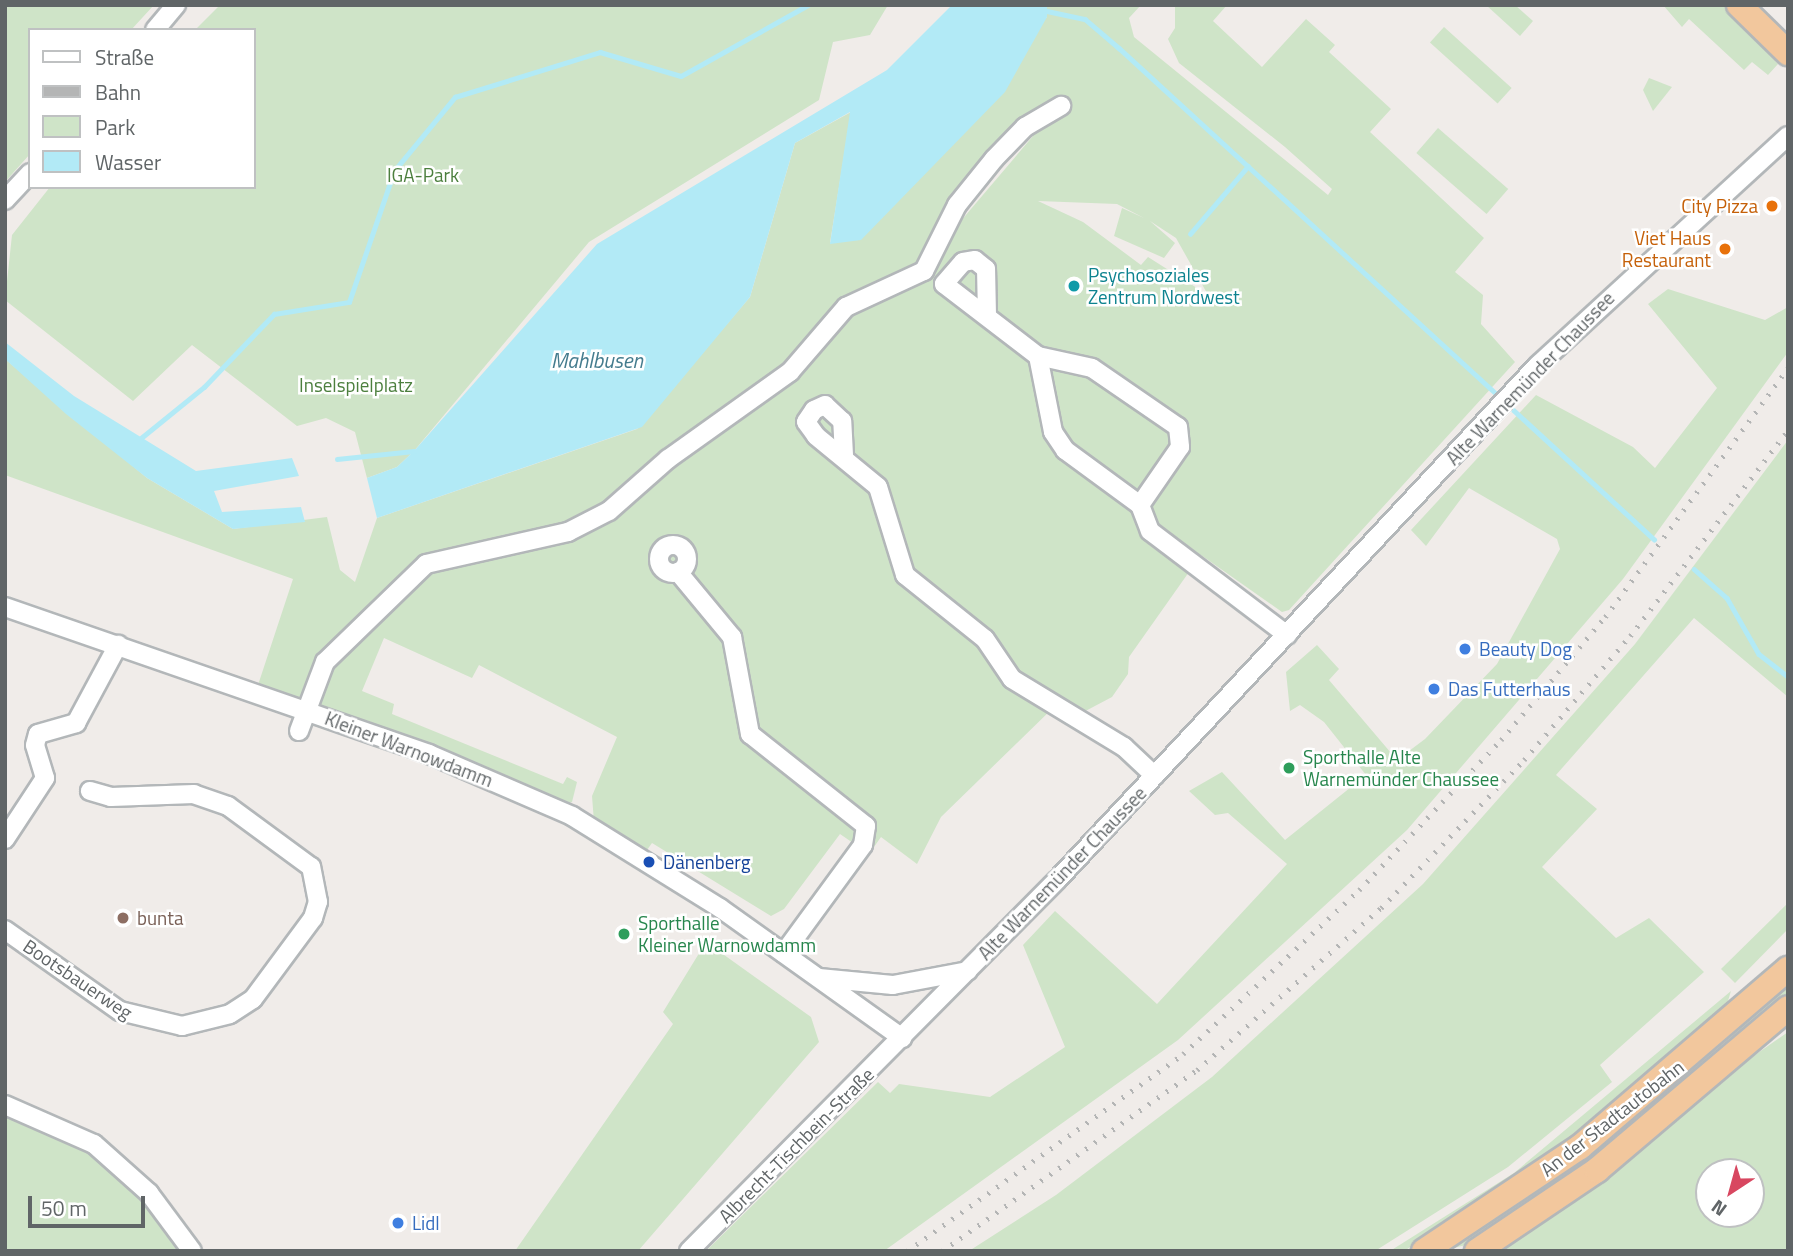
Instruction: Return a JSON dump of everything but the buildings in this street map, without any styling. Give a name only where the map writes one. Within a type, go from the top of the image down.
[{"type":"highway","points":[[1739,5],[1788,53]]},
{"type":"highway","name":"An der Stadtautobahn","points":[[1424,1251],[1580,1147],[1788,969]]},
{"type":"highway","name":"An der Stadtautobahn","points":[[1477,1251],[1597,1170],[1788,1008]]},
{"type":"street","points":[[157,28],[176,5]]},
{"type":"street","points":[[299,731],[325,662],[426,564],[591,522],[790,372],[846,307],[924,271],[957,205],[994,159],[1025,127],[1061,106]]},
{"type":"street","name":"Alte Warnemünder Chaussee","points":[[902,1038],[1155,776],[1509,396],[1605,299],[1788,136]]},
{"type":"street","points":[[5,200],[28,175]]},
{"type":"street","points":[[987,315],[1038,356],[1092,369],[1178,427],[1181,447],[1140,505]]},
{"type":"street","points":[[1038,356],[1060,444],[1140,505],[1150,531],[1287,635]]},
{"type":"street","name":"Alte Warnemünder Chaussee","points":[[845,455],[878,487],[901,565],[912,583],[985,639],[1003,670],[1026,690],[1124,747],[1155,776]]},
{"type":"street","points":[[678,572],[733,637],[750,734],[866,826],[863,845],[784,953]]},
{"type":"street","name":"Kleiner Warnowdamm","points":[[5,607],[308,711],[572,816],[784,953],[902,1038]]},
{"type":"street","points":[[5,839],[45,778],[35,745],[38,734],[76,723],[118,645]]},
{"type":"street","name":"Bootsbauerweg","points":[[5,930],[120,1011],[181,1026],[230,1014],[253,999],[313,918],[318,902],[311,867],[228,806],[194,794],[111,797],[90,791]]},
{"type":"street","name":"Alte Warnemünder Chaussee","points":[[816,977],[893,985],[969,971]]},
{"type":"street","name":"Albrecht-Tischbein-Straße","points":[[689,1251],[902,1038]]},
{"type":"street","points":[[5,1105],[94,1144],[149,1193],[192,1251]]},
{"type":"green space","points":[[5,5],[154,5],[133,28],[28,28],[28,156],[5,182]]},
{"type":"green space","name":"IGA-Park","points":[[220,5],[888,5],[870,35],[833,42],[819,100],[589,242],[414,451],[397,467],[367,478],[355,432],[326,418],[297,426],[192,345],[133,401],[5,300],[12,235],[48,189],[256,189],[256,28],[197,28]]},
{"type":"green space","points":[[1047,5],[1141,5],[1129,18],[1134,37],[1328,195],[1332,189],[1285,147],[1179,63],[1168,39],[1175,28],[1175,5],[1227,5],[1213,21],[1262,67],[1306,19],[1335,45],[1329,52],[1391,109],[1370,132],[1484,238],[1455,272],[1483,295],[1481,324],[1515,362],[1289,610],[1282,612],[1201,555],[1129,657],[1128,674],[1112,697],[1076,716],[1056,705],[941,817],[917,864],[881,837],[869,854],[840,834],[784,909],[771,916],[652,843],[647,850],[594,822],[592,796],[617,737],[479,665],[472,678],[384,638],[362,691],[394,704],[392,714],[563,784],[567,777],[577,782],[572,802],[565,804],[258,685],[293,579],[5,475],[5,359],[147,478],[233,529],[327,517],[340,570],[355,582],[377,518],[637,429],[750,297],[795,143],[851,112],[830,243],[1047,17]],"holes":[[[1020,121],[1033,136],[948,236],[950,200]],[[1038,201],[1117,204],[1144,218],[1122,208],[1114,236],[1164,258],[1175,243],[1150,221],[1176,238],[1208,295],[1148,257],[1141,265],[1083,222]]]},
{"type":"green space","points":[[1486,5],[1515,5],[1533,21],[1520,36]]},
{"type":"green space","points":[[1663,5],[1723,5],[1778,64],[1768,75],[1752,62],[1744,70],[1689,19],[1682,27]]},
{"type":"green space","points":[[1444,27],[1512,88],[1498,103],[1430,43]]},
{"type":"green space","points":[[1649,78],[1672,87],[1653,111],[1643,90]]},
{"type":"green space","points":[[1438,128],[1508,189],[1487,214],[1416,153]]},
{"type":"green space","points":[[1668,289],[1765,320],[1788,307],[1788,352],[1623,579],[1407,830],[1178,1040],[884,1251],[706,1251],[878,1082],[890,1093],[899,1084],[990,1097],[1065,1047],[1023,945],[1055,911],[1157,1004],[1287,864],[1228,813],[1215,815],[1189,791],[1222,772],[1285,840],[1366,775],[1324,722],[1300,705],[1290,711],[1286,672],[1317,645],[1339,669],[1329,680],[1397,760],[1425,739],[1497,664],[1560,549],[1557,539],[1469,488],[1426,546],[1411,530],[1536,395],[1633,447],[1655,468],[1717,388],[1648,304]]},
{"type":"green space","points":[[1788,440],[1788,697],[1694,618],[1556,775],[1597,809],[1542,867],[1616,938],[1649,918],[1704,972],[1600,1065],[1612,1082],[1508,1167],[1375,1251],[969,1251],[1056,1195],[1212,1077],[1423,884],[1635,644]]},
{"type":"green space","points":[[1788,903],[1788,929],[1735,983],[1721,969]]},
{"type":"green space","points":[[706,942],[811,1017],[819,1042],[638,1251],[515,1251],[673,1024],[663,1012]]},
{"type":"green space","points":[[1788,983],[1788,993],[1756,1024],[1607,1148],[1466,1245],[1441,1251],[1602,1141]]},
{"type":"green space","points":[[1731,991],[1727,1004],[1521,1178],[1404,1251],[1390,1251],[1514,1173]]},
{"type":"green space","points":[[1788,1032],[1788,1251],[1492,1251],[1725,1076]]},
{"type":"green space","points":[[5,1105],[94,1144],[192,1251],[5,1251]]},
{"type":"water","name":"Mahlbusen","points":[[952,5],[1047,5],[1047,17],[1005,92],[861,240],[830,244],[850,112],[795,143],[750,297],[642,427],[377,518],[367,478],[397,467],[414,451],[597,244],[887,70]]},
{"type":"water","points":[[5,342],[74,396],[196,471],[292,458],[299,476],[214,491],[222,512],[301,507],[305,522],[233,529],[147,478],[66,414],[5,359]]},
{"type":"waterway","points":[[141,438],[204,387],[274,314],[349,302],[394,171],[455,97],[600,52],[681,76],[808,5]]},
{"type":"waterway","points":[[1047,11],[1085,19],[1501,398]]},
{"type":"waterway","points":[[1190,234],[1248,166]]},
{"type":"waterway","points":[[1507,404],[1654,539]]},
{"type":"waterway","points":[[337,459],[414,451]]},
{"type":"waterway","points":[[1694,569],[1727,598],[1759,654],[1788,677]]},
{"type":"railway","points":[[907,1251],[1183,1054],[1359,890],[1501,740],[1605,617],[1788,368]]},
{"type":"railway","points":[[942,1251],[1197,1070],[1381,908],[1524,760],[1630,636],[1788,430]]},
{"type":"place","name":"City Pizza","points":[[1772,206]]},
{"type":"place","name":"Viet Haus Restaurant","points":[[1725,249]]},
{"type":"place","name":"Psychosoziales Zentrum Nordwest","points":[[1074,286]]},
{"type":"place","name":"Beauty Dog","points":[[1465,649]]},
{"type":"place","name":"Das Futterhaus","points":[[1434,689]]},
{"type":"place","name":"Sporthalle Alte Warnemünder Chaussee","points":[[1289,768]]},
{"type":"place","name":"Dänenberg","points":[[649,862]]},
{"type":"place","name":"bunta","points":[[123,918]]},
{"type":"place","name":"Sporthalle Kleiner Warnowdamm","points":[[624,934]]},
{"type":"place","name":"Lidl","points":[[398,1223]]},
{"type":"park label","name":"Inselspielplatz","points":[[356,385]]}]
